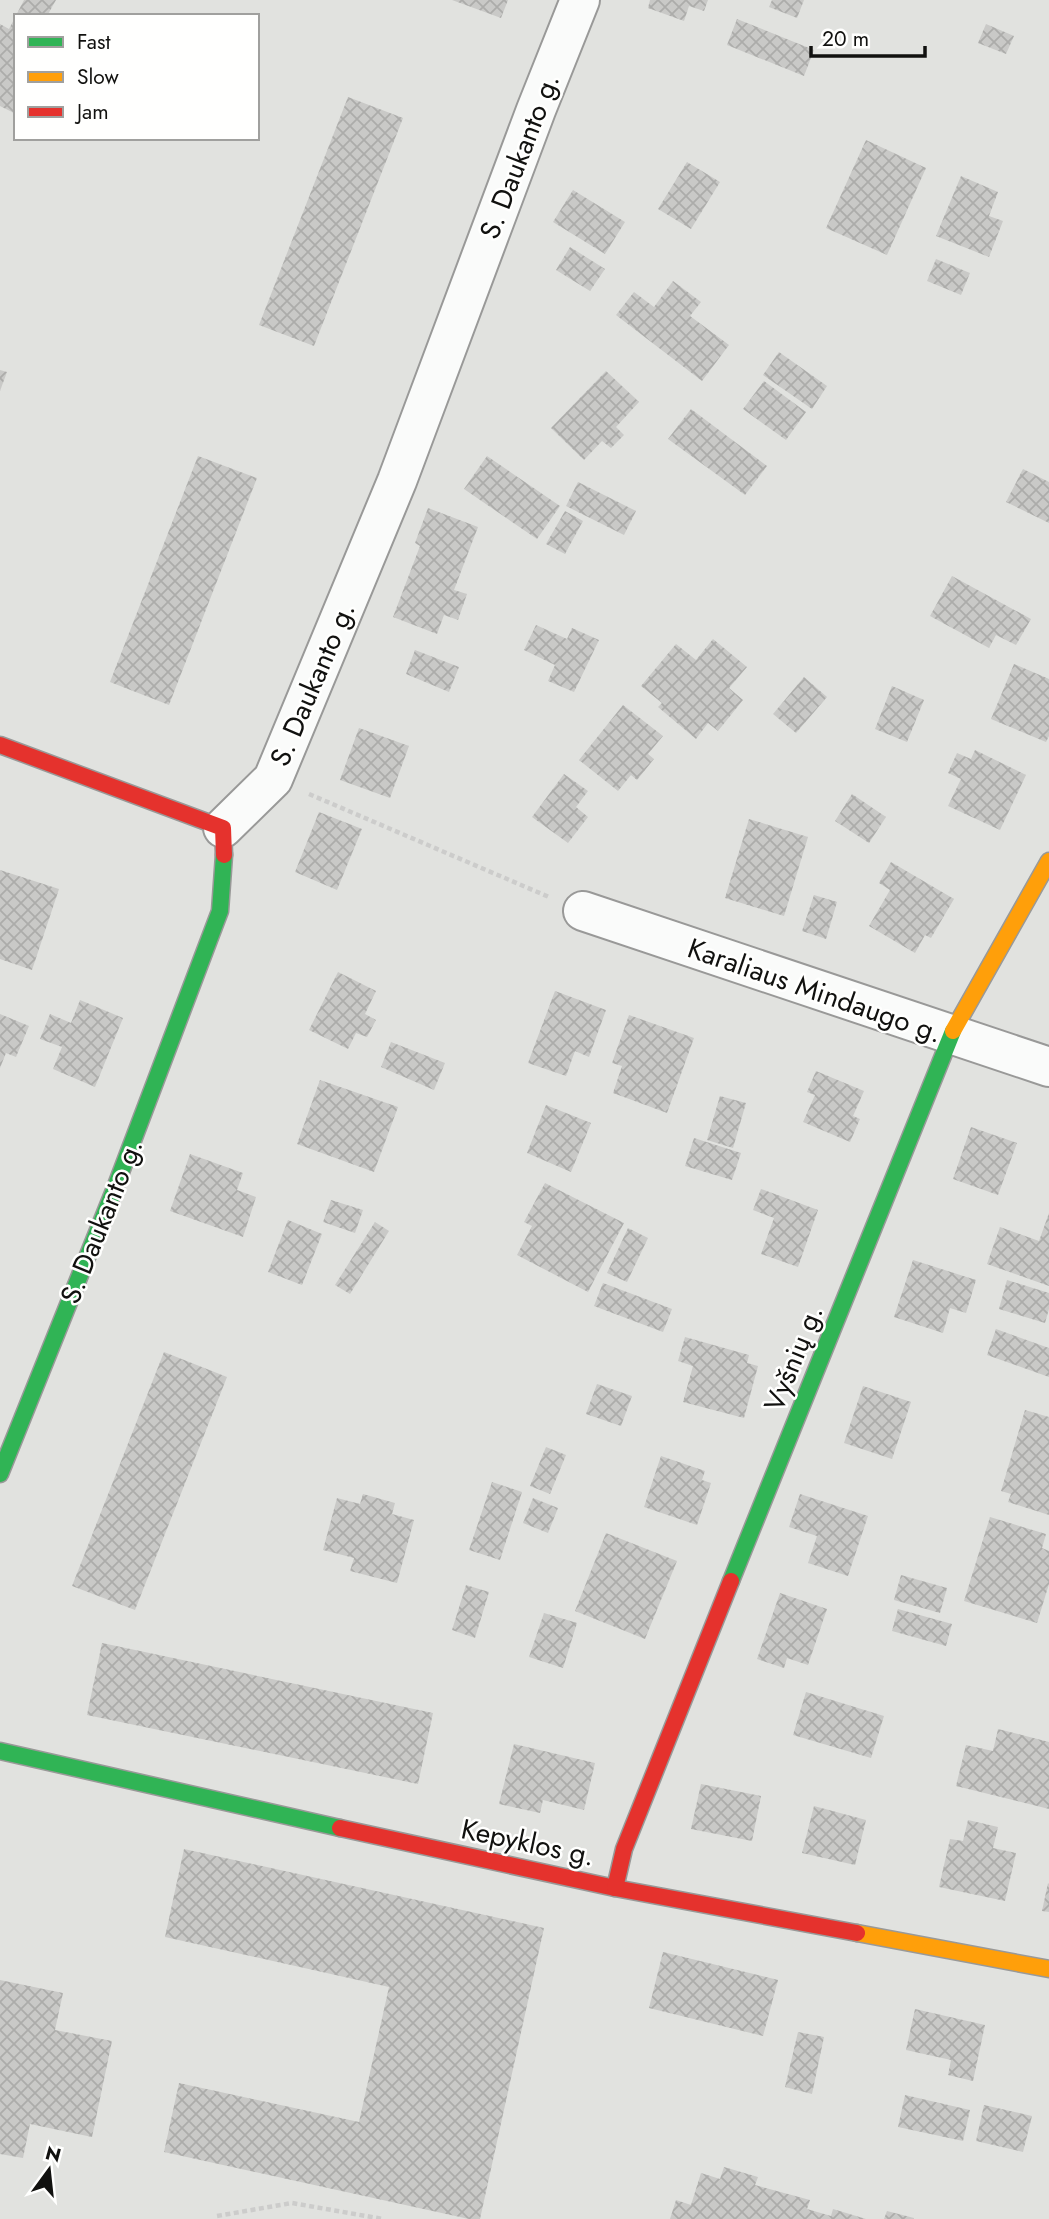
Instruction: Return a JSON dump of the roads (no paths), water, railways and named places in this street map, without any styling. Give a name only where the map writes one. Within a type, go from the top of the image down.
[{"type":"street","name":"S. Daukanto g.","points":[[0,1474],[115,1188],[220,911],[224,872],[223,828],[273,779],[397,481],[580,0]]},
{"type":"street","points":[[0,745],[223,828]]},
{"type":"street","name":"Vyšnių g.","points":[[615,1888],[624,1849],[950,1035],[1049,861]]},
{"type":"street","name":"Karaliaus Mindaugo g.","points":[[583,911],[1049,1067]]},
{"type":"street","name":"Kepyklos g.","points":[[0,1751],[615,1888],[1049,1969]]}]
